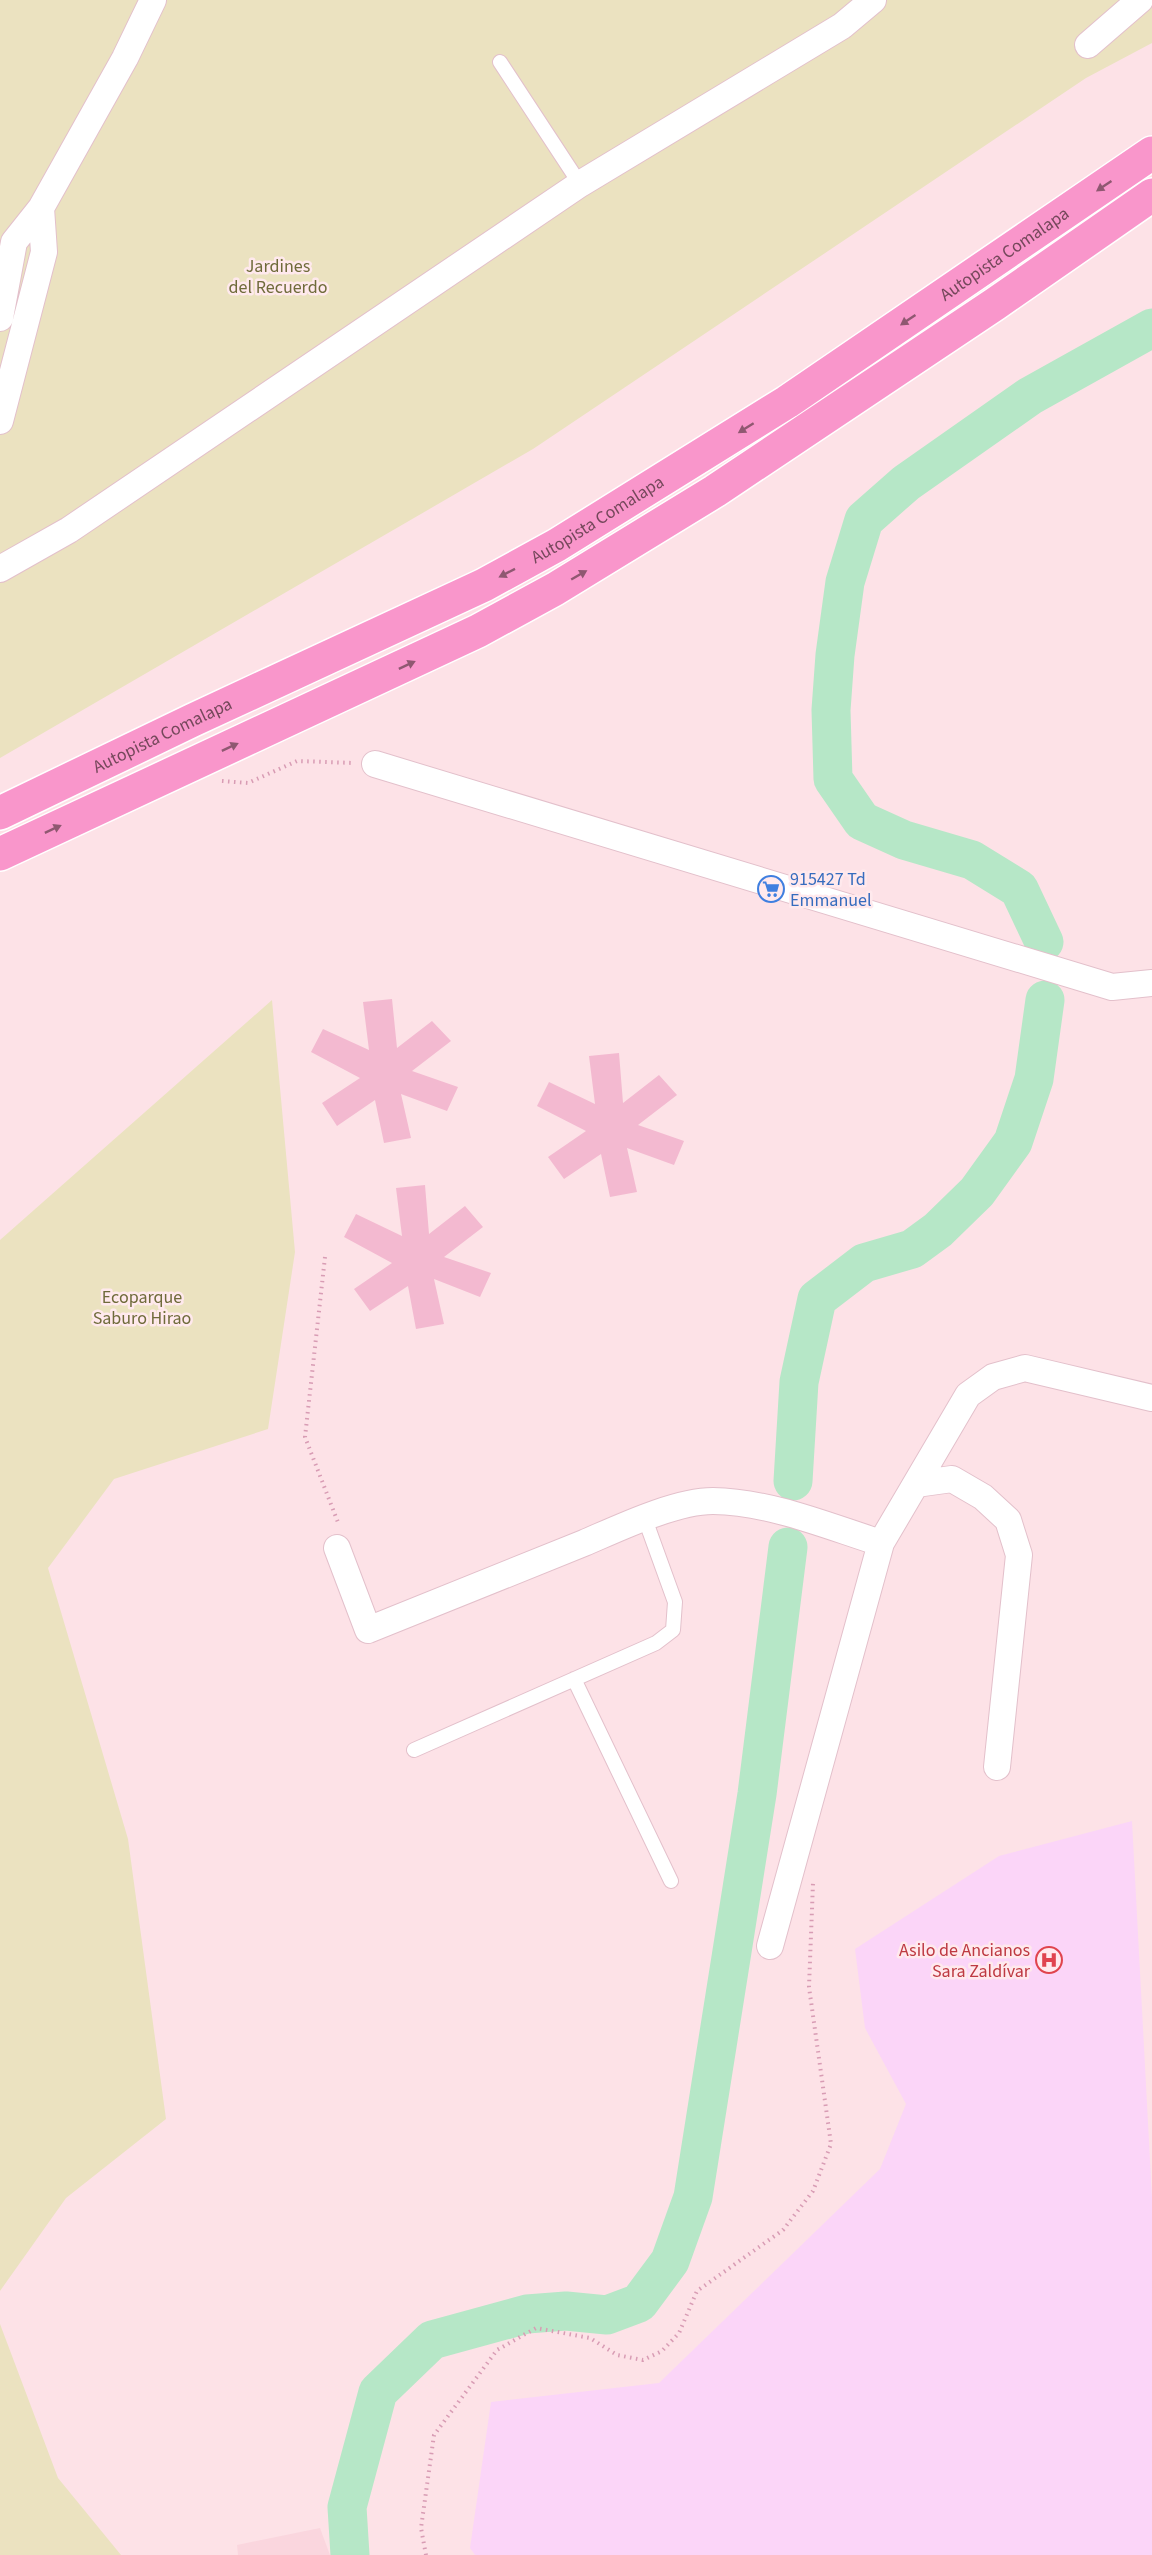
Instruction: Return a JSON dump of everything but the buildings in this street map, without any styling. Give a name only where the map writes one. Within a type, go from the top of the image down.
[{"type":"highway","name":"Autopista Comalapa","points":[[0,813],[182,725],[484,585],[557,545],[787,402],[1152,153]]},
{"type":"highway","name":"Autopista Comalapa","points":[[0,854],[478,631],[555,589],[619,552],[735,478],[1152,195]]},
{"type":"street","points":[[0,318],[14,242],[40,208],[125,58],[153,0]]},
{"type":"street","points":[[0,569],[69,530],[580,184],[843,26],[873,0]]},
{"type":"street","points":[[1088,45],[1140,0]]},
{"type":"street","points":[[0,421],[44,252],[40,208]]},
{"type":"street","points":[[375,764],[1112,987],[1152,983]]},
{"type":"street","points":[[770,1946],[881,1543],[968,1395],[993,1377],[1025,1368],[1152,1398]]},
{"type":"street","points":[[916,1484],[952,1479],[983,1497],[1008,1520],[1019,1555],[998,1767]]},
{"type":"street","points":[[337,1548],[368,1630],[682,1506],[702,1503],[748,1505],[779,1511],[881,1543]]},
{"type":"lane","points":[[500,62],[580,184]]},
{"type":"lane","points":[[414,1750],[656,1643],[673,1630],[675,1602],[645,1519]]},
{"type":"lane","points":[[574,1679],[671,1881]]},
{"type":"path","points":[[215,781],[248,783],[297,761],[375,764]]},
{"type":"path","points":[[325,1257],[304,1437],[342,1531],[337,1548]]},
{"type":"path","points":[[426,2555],[421,2528],[434,2435],[497,2350],[536,2328],[590,2338],[617,2355],[643,2360],[662,2351],[679,2333],[697,2291],[783,2230],[813,2191],[831,2145],[809,1987],[815,1874]]},
{"type":"shaded area","points":[[1132,1821],[1152,2198],[1152,2555],[475,2555],[470,2548],[491,2402],[659,2383],[880,2169],[906,2104],[865,2028],[855,1949],[999,1856]]},
{"type":"shaded area","points":[[320,2528],[330,2555],[238,2555],[237,2545]]},
{"type":"green space","name":"Jardines del Recuerdo","points":[[0,0],[1152,0],[1152,43],[1086,78],[533,449],[0,758]]},
{"type":"green space","name":"Ecoparque Saburo Hirao","points":[[272,1000],[295,1252],[268,1429],[114,1479],[48,1568],[128,1839],[166,2119],[66,2198],[0,2291],[0,1240]]},
{"type":"green space","points":[[0,2324],[58,2478],[121,2555],[0,2555]]},
{"type":"waterway","points":[[1044,942],[1019,889],[972,860],[904,840],[862,821],[833,779],[831,710],[835,655],[845,582],[864,520],[906,483],[1030,396],[1152,328]]},
{"type":"waterway","points":[[793,1481],[799,1382],[817,1299],[864,1263],[912,1249],[938,1230],[977,1192],[1013,1142],[1034,1079],[1045,1000]]},
{"type":"waterway","points":[[350,2555],[347,2507],[378,2392],[432,2340],[527,2314],[566,2311],[607,2315],[639,2303],[670,2261],[693,2197],[757,1794],[788,1547]]},
{"type":"place","name":"915427 Td Emmanuel","points":[[771,889]]},
{"type":"place","name":"Asilo de Ancianos Sara Zaldívar","points":[[1049,1960]]}]
